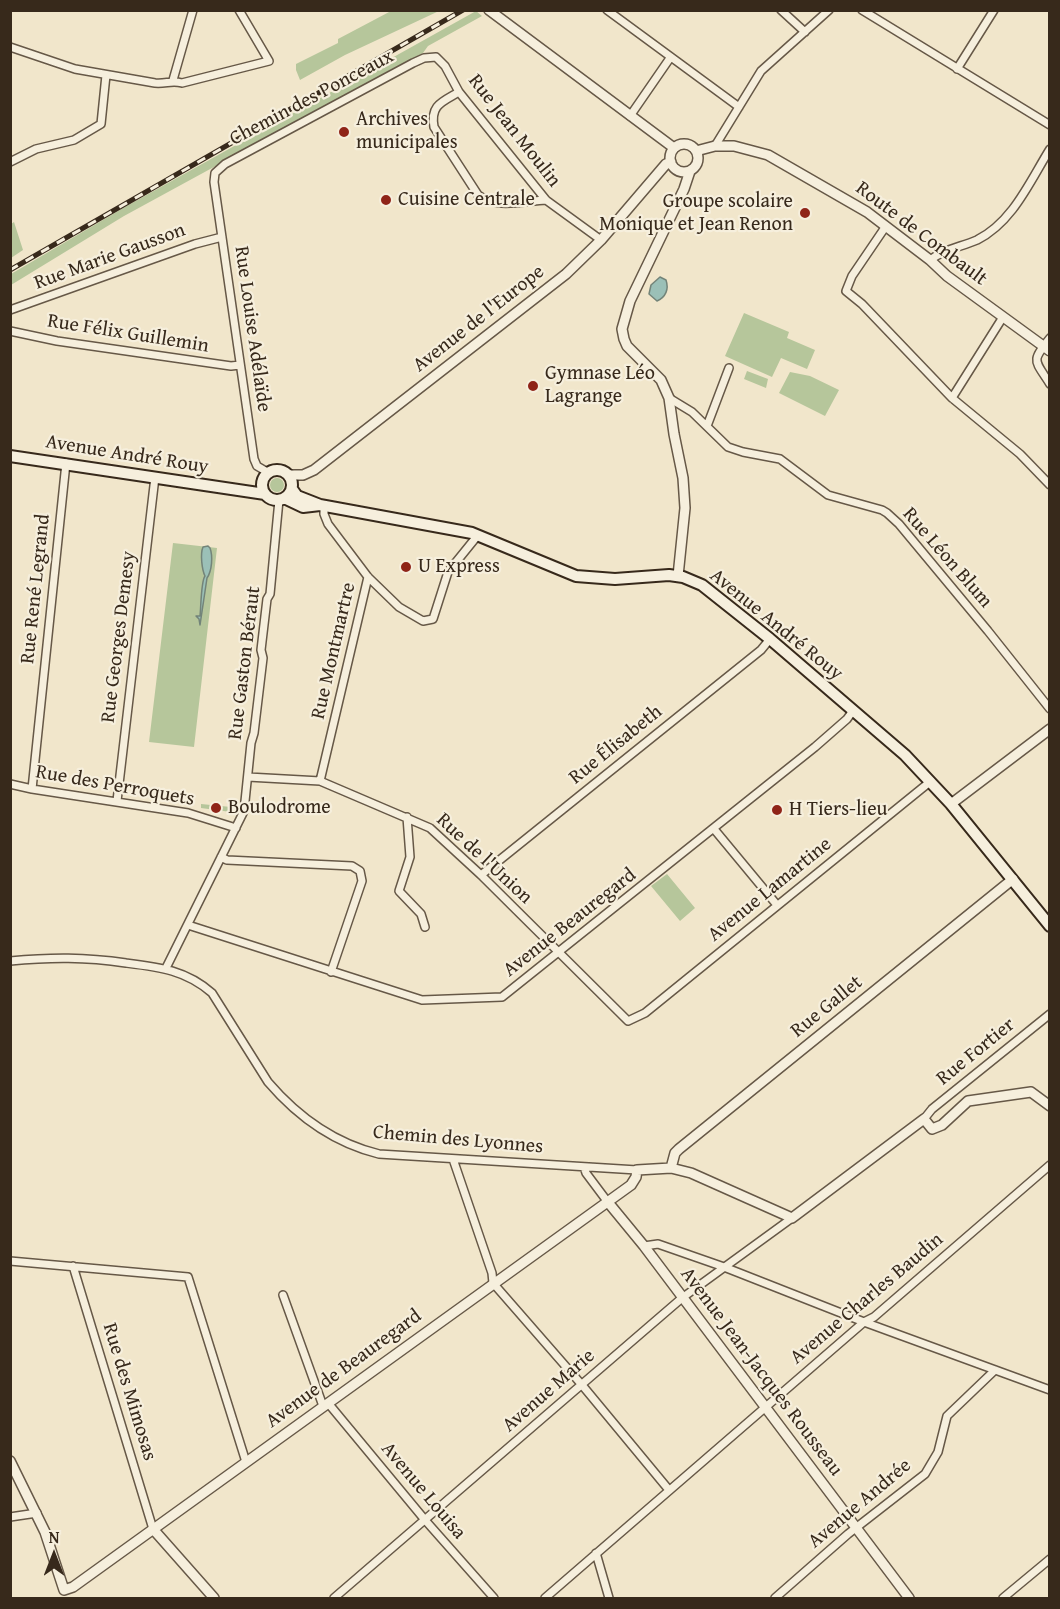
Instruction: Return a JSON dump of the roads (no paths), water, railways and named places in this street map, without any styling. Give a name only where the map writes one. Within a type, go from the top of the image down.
[{"type":"main road","name":"Avenue André Rouy","points":[[10,456],[266,494]]},
{"type":"main road","points":[[238,490],[266,476],[280,471],[288,475],[292,482],[291,489],[281,499],[271,498],[263,489],[266,476]]},
{"type":"main road","name":"Avenue André Rouy","points":[[291,489],[297,496],[322,505],[478,535],[576,576],[615,579],[661,575],[678,576],[690,579],[706,588],[770,639],[852,712],[905,755],[951,804],[1050,926]]},
{"type":"main road","name":"Avenue André Rouy","points":[[281,499],[303,507],[322,505]]},
{"type":"street","points":[[173,80],[193,10]]},
{"type":"street","points":[[10,47],[75,69],[156,83],[173,80],[182,83],[269,61],[239,10]]},
{"type":"street","points":[[607,10],[739,107]]},
{"type":"street","points":[[781,10],[806,32]]},
{"type":"street","points":[[715,146],[761,71],[829,10]]},
{"type":"street","points":[[862,10],[1050,125]]},
{"type":"street","points":[[957,69],[994,10]]},
{"type":"street","points":[[491,12],[675,148]]},
{"type":"street","name":"Rue Jean Moulin","points":[[436,57],[445,66],[459,92],[546,200],[601,240]]},
{"type":"street","name":"Chemin des Ponceaux","points":[[214,182],[215,174],[225,164],[413,63],[424,58],[436,57]]},
{"type":"street","points":[[630,116],[670,58]]},
{"type":"street","points":[[10,162],[36,148],[74,140],[101,124],[106,75]]},
{"type":"street","points":[[459,92],[437,105],[432,115],[434,127],[477,195],[486,202],[497,204],[546,200]]},
{"type":"street","points":[[678,576],[686,508],[669,398],[660,380],[627,346],[622,329],[630,301],[684,189],[690,171],[698,162],[696,151],[686,144],[675,148],[671,155],[671,162],[676,170],[690,171]]},
{"type":"street","name":"Route de Combault","points":[[696,151],[715,146],[738,147],[768,155],[833,192],[886,226],[947,276],[1046,349]]},
{"type":"street","points":[[930,260],[940,252],[977,240],[1002,223],[1050,149]]},
{"type":"street","name":"Avenue de l'Europe","points":[[288,475],[303,475],[314,470],[566,274],[601,240],[666,164],[671,162]]},
{"type":"street","name":"Rue Louise Adélaïde","points":[[214,182],[255,463],[266,476]]},
{"type":"street","points":[[886,226],[852,276],[846,291],[862,304],[952,398],[1020,453],[1050,485]]},
{"type":"street","name":"Rue Marie Gausson","points":[[10,310],[195,244],[222,237]]},
{"type":"street","points":[[952,398],[1003,317]]},
{"type":"street","name":"Rue Félix Guillemin","points":[[10,332],[231,366],[240,365]]},
{"type":"street","points":[[1050,338],[1046,349],[1036,355],[1036,363],[1050,384]]},
{"type":"street","points":[[707,426],[729,368]]},
{"type":"street","name":"Rue Léon Blum","points":[[669,398],[692,412],[732,449],[780,459],[828,495],[887,513],[899,524],[988,631],[1050,709]]},
{"type":"street","name":"Rue René Legrand","points":[[32,789],[66,463]]},
{"type":"street","name":"Rue Georges Demesy","points":[[117,801],[155,477]]},
{"type":"street","name":"Rue Gaston Béraut","points":[[236,828],[244,811],[250,743],[254,733],[263,657],[261,650],[267,599],[270,594],[281,499]]},
{"type":"street","name":"Rue Montmartre","points":[[320,781],[368,577],[328,524],[322,505]]},
{"type":"street","points":[[368,577],[399,607],[423,621],[433,619],[448,572],[478,535]]},
{"type":"street","name":"Rue Élisabeth","points":[[481,875],[761,650],[770,639]]},
{"type":"street","name":"Avenue Beauregard","points":[[188,925],[422,1000],[502,997],[815,747],[852,712]]},
{"type":"street","points":[[951,804],[1050,729]]},
{"type":"street","name":"Rue de l'Union","points":[[248,777],[320,781],[430,828],[481,875],[628,1021]]},
{"type":"street","name":"Avenue Lamartine","points":[[628,1021],[645,1013],[931,781]]},
{"type":"street","name":"Rue des Perroquets","points":[[10,784],[188,813],[236,828]]},
{"type":"street","points":[[407,817],[410,857],[399,891],[421,914],[425,927]]},
{"type":"street","points":[[166,968],[236,828]]},
{"type":"street","points":[[714,829],[777,905]]},
{"type":"street","points":[[221,857],[227,860],[352,866],[360,871],[362,880],[331,972]]},
{"type":"street","name":"Rue Gallet","points":[[671,1168],[675,1153],[679,1149],[1013,879]]},
{"type":"street","name":"Chemin des Lyonnes","points":[[10,961],[51,957],[86,957],[166,968],[200,982],[212,993],[268,1082],[311,1123],[336,1139],[360,1149],[379,1154],[587,1168],[637,1170],[671,1168],[702,1177],[792,1218]]},
{"type":"street","name":"Rue Fortier","points":[[924,1119],[932,1109],[1050,1014]]},
{"type":"street","points":[[792,1218],[924,1119],[932,1129],[942,1125],[968,1101],[1031,1092],[1050,1106]]},
{"type":"street","points":[[453,1159],[492,1273],[493,1283],[669,1490]]},
{"type":"street","name":"Avenue Charles Baudin","points":[[545,1599],[864,1322],[874,1317],[1050,1165]]},
{"type":"street","name":"Avenue Jean-Jacques Rousseau","points":[[587,1168],[586,1173],[644,1246],[909,1599]]},
{"type":"street","name":"Avenue de Beauregard","points":[[65,1595],[633,1182],[637,1170]]},
{"type":"street","name":"Avenue Marie","points":[[334,1599],[682,1298],[792,1218]]},
{"type":"street","points":[[644,1246],[658,1244],[724,1267],[864,1322],[1050,1390]]},
{"type":"street","points":[[10,1261],[188,1277],[246,1462]]},
{"type":"street","name":"Rue des Mimosas","points":[[73,1266],[153,1529]]},
{"type":"street","points":[[284,1295],[325,1405]]},
{"type":"street","name":"Avenue Andrée","points":[[775,1599],[856,1528],[925,1474],[938,1452],[947,1416],[995,1370]]},
{"type":"street","name":"Avenue Louisa","points":[[325,1405],[494,1599]]},
{"type":"street","points":[[10,1461],[37,1513],[54,1557],[65,1595]]},
{"type":"street","points":[[10,1517],[37,1513]]},
{"type":"street","points":[[153,1529],[214,1599]]},
{"type":"street","points":[[596,1553],[609,1599]]},
{"type":"street","points":[[1003,1599],[1050,1559]]},
{"type":"water","points":[[660,277],[666,280],[667,290],[665,295],[657,301],[649,294],[651,285]]},
{"type":"water","points":[[208,546],[212,563],[207,578],[200,625],[196,616],[200,616],[205,576],[202,554],[203,547]]},
{"type":"railway","points":[[10,270],[463,10]]},
{"type":"place","name":"Archives municipales","points":[[344,132]]},
{"type":"place","name":"Cuisine Centrale","points":[[386,200]]},
{"type":"place","name":"Groupe scolaire Monique et Jean Renon","points":[[805,213]]},
{"type":"place","name":"Gymnase Léo Lagrange","points":[[533,386]]},
{"type":"place","name":"U Express","points":[[406,567]]},
{"type":"place","name":"Boulodrome","points":[[216,808]]},
{"type":"place","name":"H Tiers-lieu","points":[[777,810]]}]
